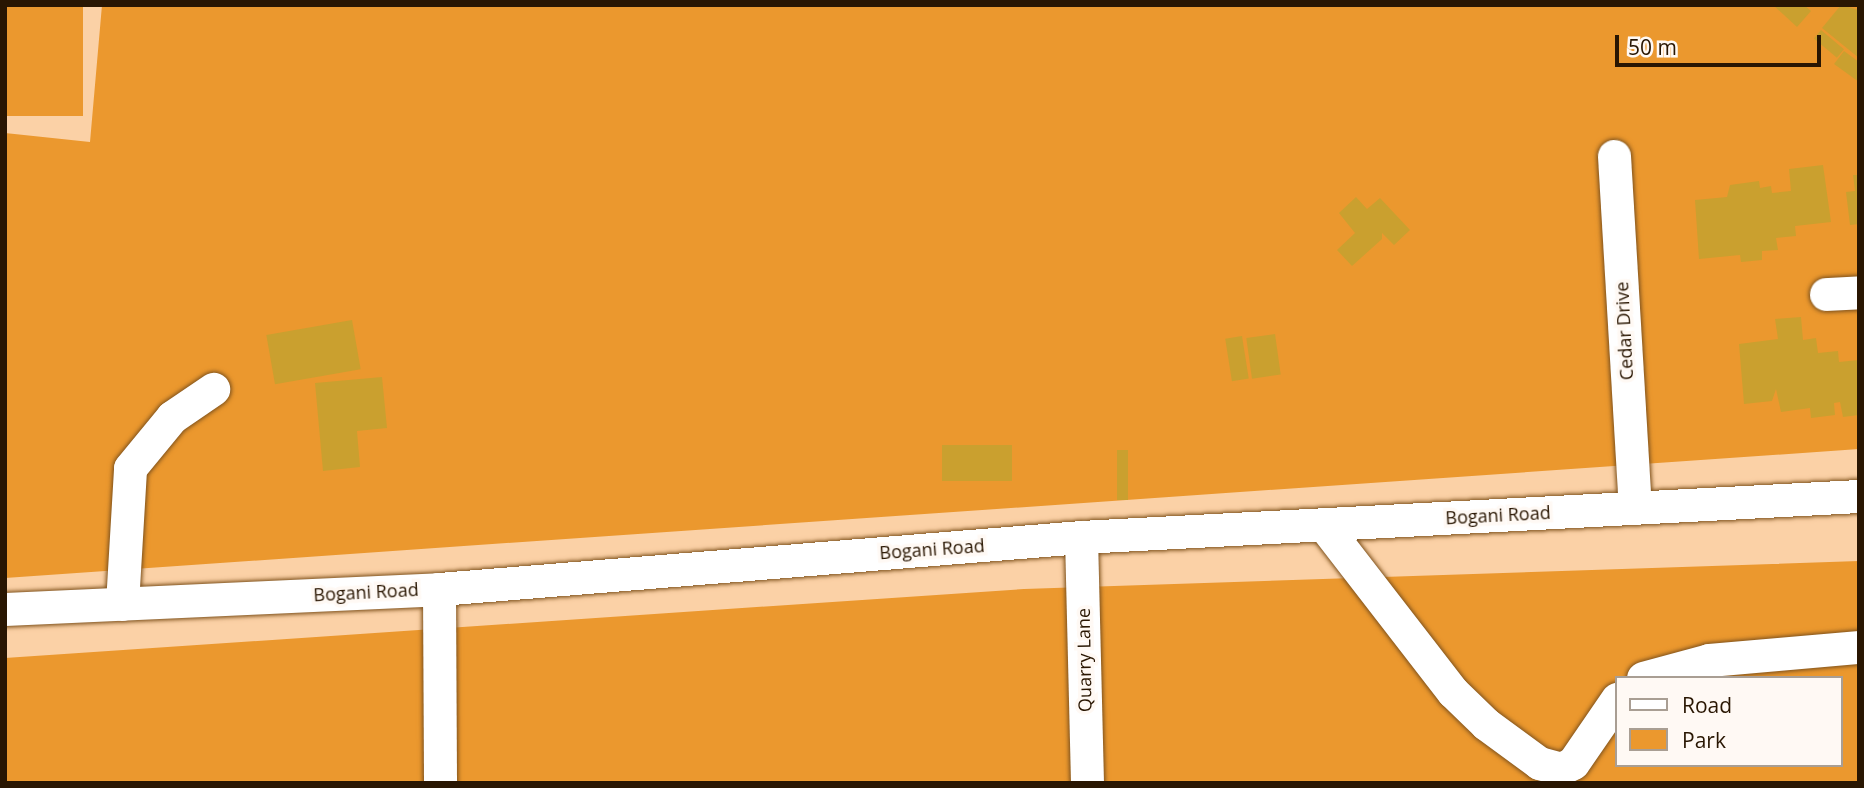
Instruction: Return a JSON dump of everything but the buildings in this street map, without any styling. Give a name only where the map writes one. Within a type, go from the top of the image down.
[{"type":"street","name":"Cedar Drive","points":[[1614,156],[1635,507]]},
{"type":"street","points":[[1826,294],[1859,292]]},
{"type":"street","points":[[121,604],[130,468],[172,417],[213,389]]},
{"type":"street","name":"Bogani Road","points":[[5,609],[439,589],[1082,537],[1859,496]]},
{"type":"street","points":[[1323,524],[1453,692],[1486,724],[1539,763],[1561,769],[1573,763],[1616,700]]},
{"type":"street","name":"Quarry Lane","points":[[1082,537],[1087,783]]},
{"type":"street","points":[[439,589],[440,783]]},
{"type":"street","points":[[1650,676],[1709,660],[1859,647]]},
{"type":"green space","points":[[5,5],[83,5],[83,116],[5,116]]},
{"type":"green space","points":[[102,5],[1859,5],[1859,449],[5,578],[5,133],[90,142]]},
{"type":"green space","points":[[1859,561],[1859,783],[5,783],[5,658],[1024,589]]}]
